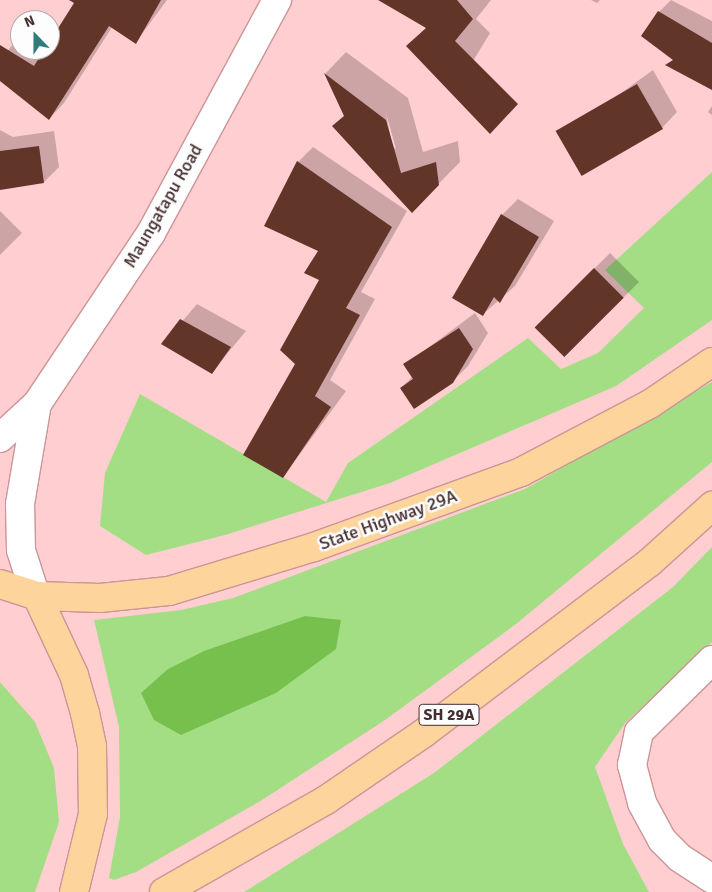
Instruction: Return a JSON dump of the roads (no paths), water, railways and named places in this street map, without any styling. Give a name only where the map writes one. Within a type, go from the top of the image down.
[{"type":"highway","name":"State Highway 29A","points":[[0,584],[36,595],[100,598],[169,591],[314,548],[521,472],[650,404],[712,362]]},
{"type":"highway","name":"SH 29A","points":[[164,892],[326,800],[424,733],[650,562],[712,506]]},
{"type":"highway","points":[[36,595],[74,675],[92,746],[93,814],[74,892]]},
{"type":"street","name":"Maungatapu Road","points":[[0,438],[37,404],[151,233],[277,0]]},
{"type":"street","name":"Maungatapu Road","points":[[36,595],[21,550],[20,504],[37,404]]},
{"type":"street","points":[[712,660],[639,732],[632,765],[642,803],[658,834],[680,858],[712,879]]}]
